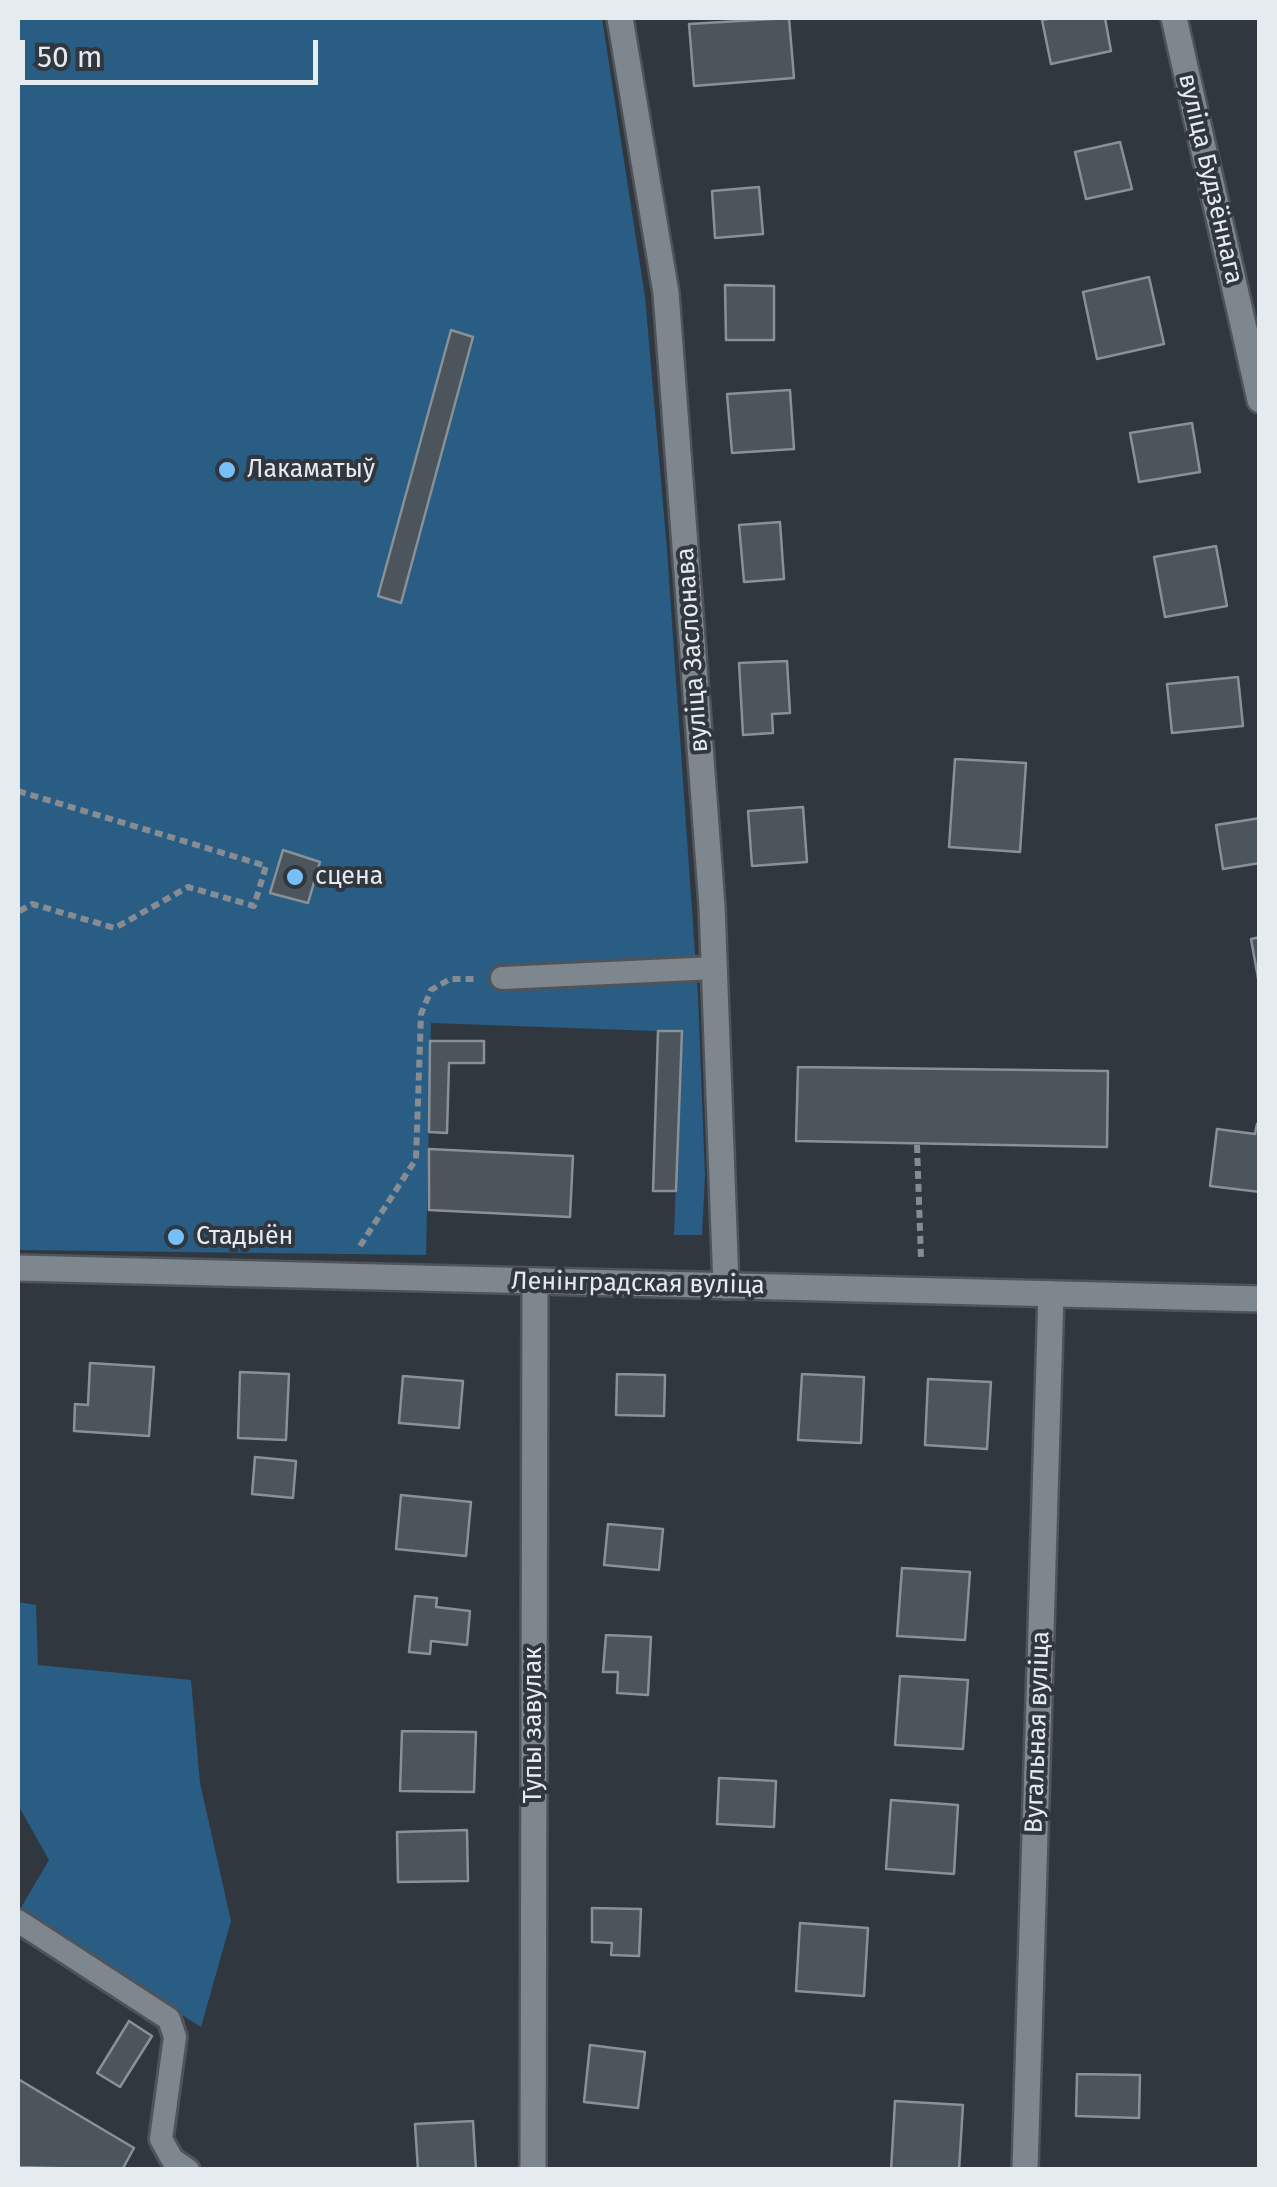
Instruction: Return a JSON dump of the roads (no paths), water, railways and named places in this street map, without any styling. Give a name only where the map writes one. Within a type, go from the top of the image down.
[{"type":"street","name":"вуліца Заслонава","points":[[620,18],[666,293],[715,968],[726,1286]]},
{"type":"street","name":"вуліца Будзённага","points":[[1174,18],[1260,400]]},
{"type":"street","name":"Ленінградская вуліца","points":[[18,1268],[1260,1299]]},
{"type":"street","name":"Тупы завулак","points":[[534,1281],[534,2170]]},
{"type":"street","name":"Вугальная вуліца","points":[[1024,2170],[1051,1294]]},
{"type":"lane","points":[[502,978],[715,968]]},
{"type":"lane","points":[[18,1921],[168,2019],[175,2037],[162,2139],[172,2159],[188,2170]]},
{"type":"place","name":"Лакаматыў","points":[[227,470]]},
{"type":"place","name":"сцена","points":[[295,877]]},
{"type":"place","name":"Стадыён","points":[[176,1237]]}]
